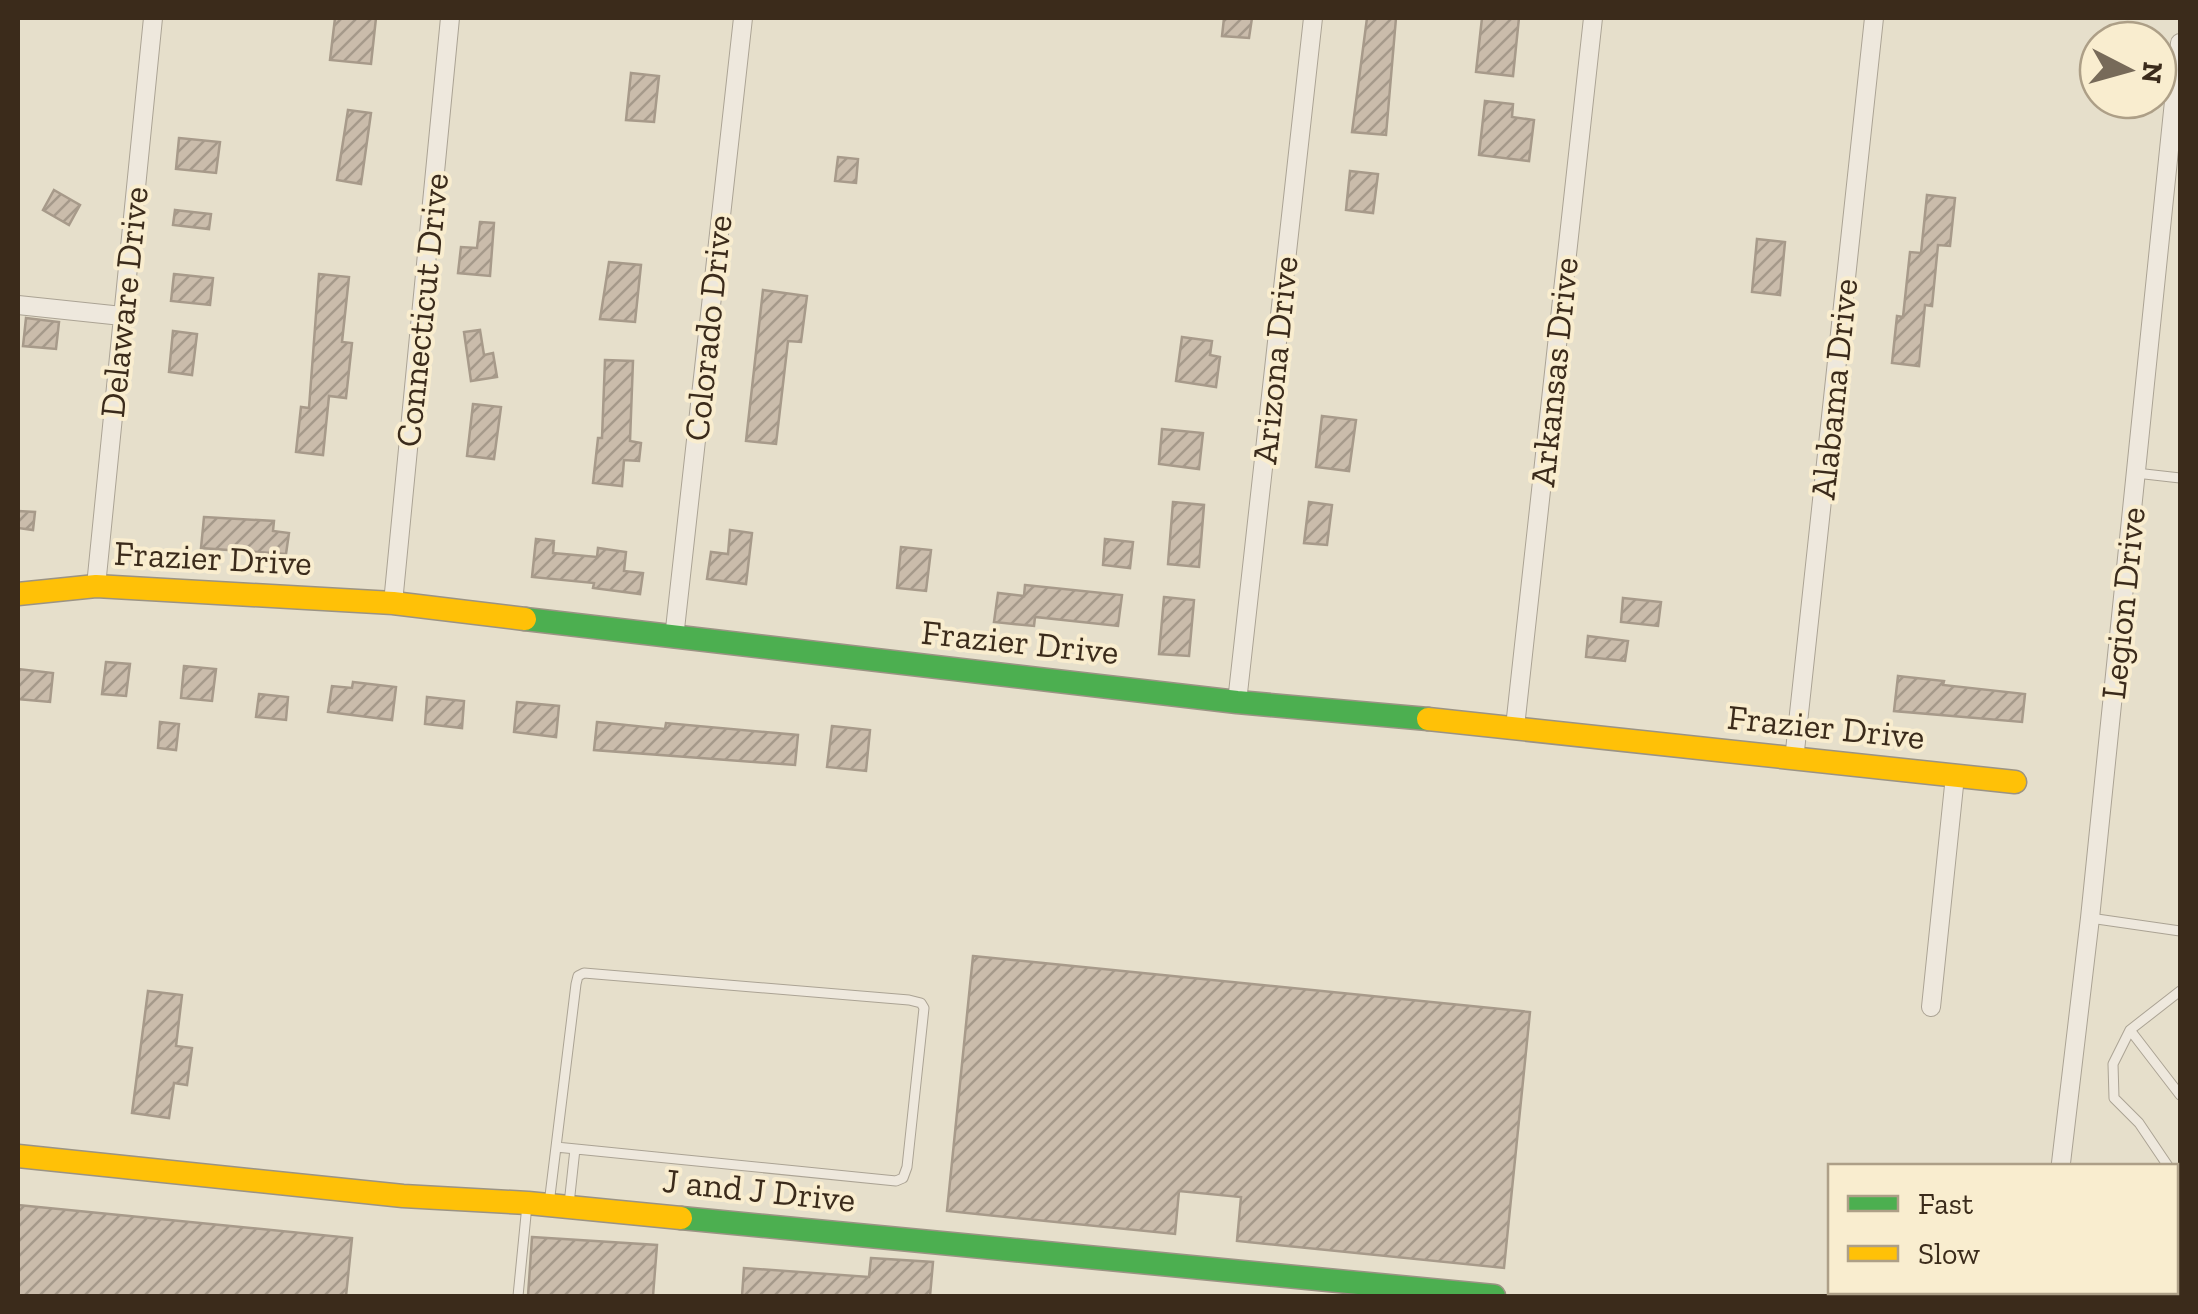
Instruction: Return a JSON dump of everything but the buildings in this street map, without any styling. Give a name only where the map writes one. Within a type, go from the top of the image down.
[{"type":"street","name":"Delaware Drive","points":[[96,586],[153,18]]},
{"type":"street","name":"Connecticut Drive","points":[[393,603],[450,18]]},
{"type":"street","name":"Colorado Drive","points":[[674,638],[743,18]]},
{"type":"street","name":"Arizona Drive","points":[[1237,702],[1313,18]]},
{"type":"street","name":"Arkansas Drive","points":[[1515,727],[1594,18]]},
{"type":"street","name":"Alabama Drive","points":[[1794,760],[1874,18]]},
{"type":"street","name":"Legion Drive","points":[[2065,1164],[2180,43]]},
{"type":"street","points":[[18,305],[122,316]]},
{"type":"street","name":"Frazier Drive","points":[[18,594],[96,586],[393,603],[1237,702],[1515,727],[2015,782]]},
{"type":"street","points":[[1931,1007],[1955,776]]},
{"type":"street","name":"J and J Drive","points":[[18,1156],[403,1196],[548,1205],[1494,1296]]},
{"type":"lane","points":[[2136,472],[2180,478]]},
{"type":"lane","points":[[2090,918],[2180,931]]},
{"type":"lane","points":[[548,1205],[578,976],[584,973],[909,1000],[924,1008],[907,1168],[903,1178],[896,1181],[556,1147]]},
{"type":"lane","points":[[2167,1164],[2139,1122],[2114,1098],[2113,1064],[2130,1030],[2179,996]]},
{"type":"lane","points":[[2130,1030],[2180,1095]]},
{"type":"lane","points":[[518,1296],[548,1205],[575,1148]]},
{"type":"traffic: fast","points":[[525,619],[1237,702],[1428,719]]},
{"type":"traffic: fast","points":[[681,1218],[1494,1296]]},
{"type":"traffic: slow","points":[[18,594],[96,586],[393,603],[525,619]]},
{"type":"traffic: slow","points":[[1428,719],[2015,782]]},
{"type":"traffic: slow","points":[[18,1156],[403,1196],[681,1218]]}]
